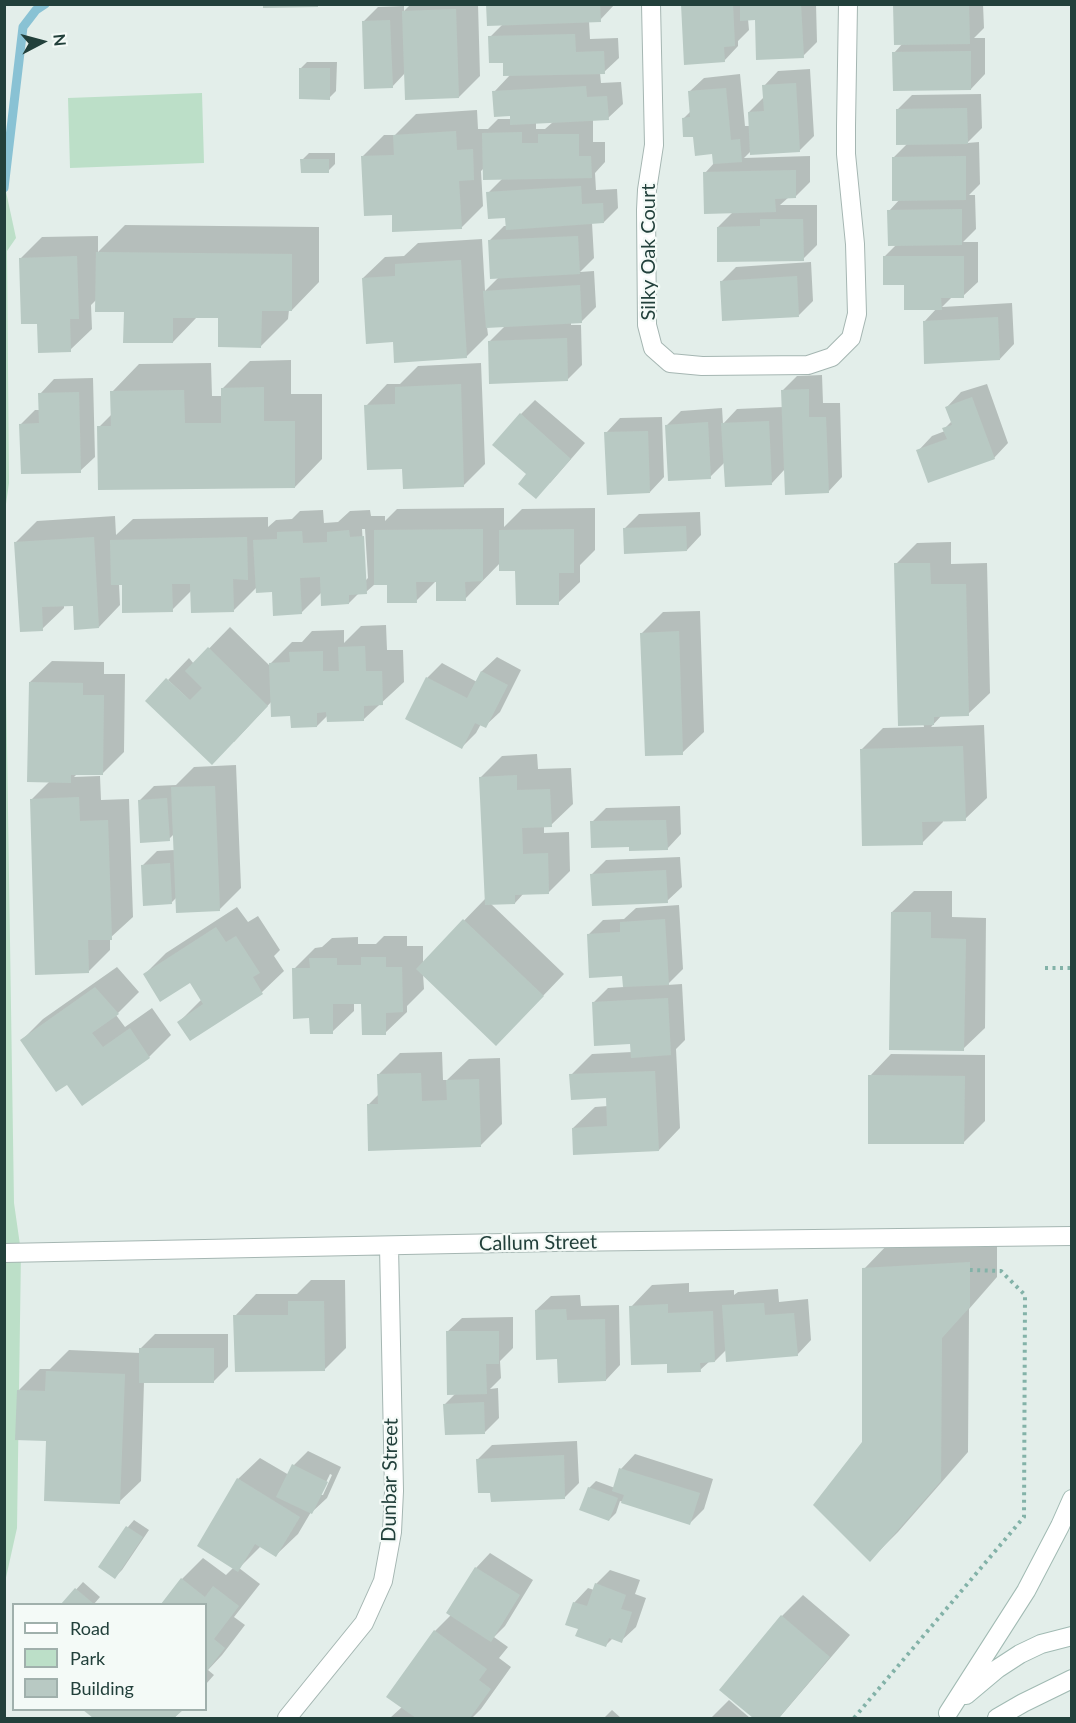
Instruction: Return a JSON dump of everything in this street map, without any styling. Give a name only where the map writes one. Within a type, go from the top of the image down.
[{"type":"street","name":"Silky Oak Court","points":[[651,4],[654,145],[646,210],[647,325],[653,348],[670,363],[702,366],[808,365],[832,357],[851,338],[857,314],[855,244],[846,154],[848,4]]},
{"type":"street","name":"Callum Street","points":[[4,1253],[555,1242],[1071,1236]]},
{"type":"street","name":"Dunbar Street","points":[[287,1719],[364,1623],[383,1581],[392,1532],[394,1491],[389,1246]]},
{"type":"street","points":[[946,1716],[1026,1591],[1060,1526],[1071,1499]]},
{"type":"street","points":[[946,1716],[975,1686],[1020,1654],[1041,1644],[1071,1636]]},
{"type":"street","points":[[997,1719],[1071,1679]]},
{"type":"path","points":[[1045,968],[1071,968]]},
{"type":"path","points":[[854,1719],[1024,1517],[1025,1295],[1000,1271],[970,1270]]},
{"type":"green space","points":[[202,93],[204,163],[70,168],[68,98]]},
{"type":"green space","points":[[5,187],[16,238],[7,251],[9,483],[5,511]]},
{"type":"green space","points":[[4,549],[14,1203],[21,1252],[17,1528],[5,1582]]},
{"type":"building","points":[[263,4],[318,4],[318,7],[263,8]]},
{"type":"building","points":[[486,4],[600,4],[601,22],[487,26]]},
{"type":"building","points":[[681,4],[733,4],[735,46],[724,47],[725,62],[684,65]]},
{"type":"building","points":[[740,4],[801,4],[804,58],[756,60],[755,20],[740,21]]},
{"type":"building","points":[[893,4],[969,4],[970,44],[894,45]]},
{"type":"building","points":[[456,9],[459,98],[405,100],[402,11]]},
{"type":"building","points":[[390,20],[393,88],[364,89],[362,21]]},
{"type":"building","points":[[575,34],[576,52],[604,51],[605,74],[503,76],[503,63],[489,63],[488,36]]},
{"type":"building","points":[[971,51],[971,90],[893,91],[892,52]]},
{"type":"building","points":[[299,68],[330,68],[330,100],[299,99]]},
{"type":"building","points":[[796,83],[800,152],[750,155],[748,112],[764,111],[762,85]]},
{"type":"building","points":[[586,86],[587,97],[607,96],[609,120],[510,125],[510,116],[494,117],[492,91]]},
{"type":"building","points":[[726,88],[731,140],[740,139],[742,162],[713,164],[712,154],[695,156],[693,137],[683,137],[682,118],[690,117],[688,91]]},
{"type":"building","points":[[967,108],[968,144],[896,145],[896,109]]},
{"type":"building","points":[[456,131],[457,150],[473,149],[474,180],[459,181],[462,229],[392,232],[392,215],[364,216],[361,156],[394,155],[393,135]]},
{"type":"building","points":[[522,132],[522,143],[538,143],[538,134],[579,134],[579,156],[591,156],[592,178],[483,180],[482,133]]},
{"type":"building","points":[[966,156],[966,200],[892,201],[892,157]]},
{"type":"building","points":[[300,159],[329,159],[329,173],[301,173]]},
{"type":"building","points":[[796,170],[796,198],[775,199],[776,212],[704,214],[703,172]]},
{"type":"building","points":[[581,186],[582,204],[603,203],[604,223],[506,230],[505,218],[488,219],[486,192]]},
{"type":"building","points":[[962,209],[962,245],[888,246],[887,210]]},
{"type":"building","points":[[760,219],[803,219],[804,261],[717,262],[717,227],[760,226]]},
{"type":"building","points":[[578,236],[580,274],[490,279],[488,240]]},
{"type":"building","points":[[96,252],[292,254],[292,311],[262,311],[261,348],[218,347],[218,318],[173,318],[173,343],[123,343],[124,312],[95,312]]},
{"type":"building","points":[[77,256],[79,319],[70,319],[71,352],[38,353],[37,324],[21,324],[19,258]]},
{"type":"building","points":[[883,256],[964,256],[964,298],[941,298],[942,310],[904,310],[904,285],[883,285]]},
{"type":"building","points":[[461,260],[467,358],[394,363],[393,342],[366,344],[362,278],[395,276],[395,264]]},
{"type":"building","points":[[797,276],[799,317],[722,321],[720,281]]},
{"type":"building","points":[[580,285],[582,323],[486,328],[483,291]]},
{"type":"building","points":[[998,317],[1000,360],[924,364],[923,321]]},
{"type":"building","points":[[567,338],[568,381],[489,384],[488,341]]},
{"type":"building","points":[[461,384],[464,487],[403,489],[402,469],[367,470],[364,405],[395,404],[395,387]]},
{"type":"building","points":[[264,387],[264,421],[295,421],[295,488],[98,490],[97,426],[111,426],[110,391],[184,390],[185,423],[221,423],[221,388]]},
{"type":"building","points":[[809,389],[809,417],[826,417],[829,493],[785,495],[781,390]]},
{"type":"building","points":[[79,392],[81,473],[21,474],[19,424],[39,423],[38,393]]},
{"type":"building","points":[[972,397],[995,459],[928,483],[916,450],[947,439],[942,428],[952,425],[945,407]]},
{"type":"building","points":[[520,413],[571,459],[536,499],[518,484],[526,474],[492,445]]},
{"type":"building","points":[[769,421],[772,485],[725,487],[721,423]]},
{"type":"building","points":[[708,422],[711,479],[668,481],[665,425]]},
{"type":"building","points":[[648,431],[650,493],[607,495],[604,432]]},
{"type":"building","points":[[686,526],[687,551],[624,554],[623,528]]},
{"type":"building","points":[[483,529],[483,581],[465,582],[466,601],[436,601],[436,582],[416,582],[417,603],[387,603],[387,585],[374,585],[374,530]]},
{"type":"building","points":[[574,529],[574,573],[559,573],[559,605],[516,605],[515,571],[499,571],[499,530]]},
{"type":"building","points":[[349,530],[350,537],[364,536],[367,594],[349,595],[349,604],[321,606],[320,577],[300,578],[302,614],[273,616],[272,592],[256,593],[253,540],[277,539],[277,532],[302,531],[303,543],[327,542],[327,532]]},
{"type":"building","points":[[94,537],[99,628],[74,630],[73,606],[42,607],[43,631],[20,632],[14,542]]},
{"type":"building","points":[[247,537],[248,580],[233,579],[234,612],[191,613],[190,584],[172,584],[173,612],[122,613],[122,585],[111,585],[110,540]]},
{"type":"building","points":[[894,563],[930,563],[931,584],[966,584],[969,716],[934,717],[934,725],[898,726]]},
{"type":"building","points":[[679,631],[683,755],[645,756],[640,633]]},
{"type":"building","points":[[365,646],[366,671],[382,671],[383,705],[364,706],[364,721],[327,722],[326,712],[317,713],[317,727],[291,728],[290,716],[271,717],[269,663],[290,662],[289,652],[323,651],[323,671],[339,671],[338,647]]},
{"type":"building","points":[[208,647],[268,706],[212,765],[145,701],[166,678],[190,700],[202,688],[185,671]]},
{"type":"building","points":[[481,671],[508,685],[486,728],[475,723],[462,749],[405,719],[426,677],[467,698]]},
{"type":"building","points":[[29,682],[83,683],[83,695],[104,695],[103,775],[71,775],[71,783],[27,782]]},
{"type":"building","points":[[963,746],[966,821],[922,822],[923,845],[862,846],[860,749]]},
{"type":"building","points":[[517,775],[517,790],[550,789],[552,827],[522,828],[523,854],[548,853],[549,894],[515,895],[515,904],[485,905],[479,777]]},
{"type":"building","points":[[215,786],[220,911],[176,913],[171,787]]},
{"type":"building","points":[[79,797],[80,821],[108,820],[112,940],[88,940],[89,973],[35,975],[30,799]]},
{"type":"building","points":[[167,798],[170,841],[140,843],[138,800]]},
{"type":"building","points":[[666,820],[668,850],[629,851],[629,847],[591,848],[590,821]]},
{"type":"building","points":[[170,863],[172,904],[143,906],[141,865]]},
{"type":"building","points":[[666,870],[668,903],[592,906],[590,874]]},
{"type":"building","points":[[891,912],[931,912],[931,938],[966,939],[964,1051],[889,1050]]},
{"type":"building","points":[[463,919],[544,996],[496,1046],[416,969]]},
{"type":"building","points":[[665,919],[669,985],[623,987],[622,976],[589,978],[587,934],[620,932],[620,922]]},
{"type":"building","points":[[216,927],[226,942],[236,936],[260,973],[253,977],[263,994],[190,1041],[177,1022],[203,1004],[190,983],[160,1002],[143,974]]},
{"type":"building","points":[[361,957],[386,957],[386,967],[402,967],[403,1012],[386,1013],[386,1035],[362,1035],[361,1004],[333,1004],[333,1034],[310,1034],[309,1018],[293,1019],[292,968],[310,968],[309,958],[337,958],[337,965],[361,965]]},
{"type":"building","points":[[95,987],[119,1014],[92,1033],[103,1047],[130,1028],[150,1058],[82,1106],[67,1085],[56,1092],[20,1040]]},
{"type":"building","points":[[668,998],[671,1055],[631,1058],[630,1044],[594,1046],[592,1002]]},
{"type":"building","points":[[655,1071],[659,1151],[573,1155],[572,1128],[607,1126],[606,1098],[571,1100],[569,1074]]},
{"type":"building","points":[[421,1073],[422,1101],[447,1100],[446,1080],[479,1079],[481,1147],[368,1151],[367,1104],[378,1104],[377,1074]]},
{"type":"building","points":[[868,1075],[965,1076],[964,1144],[868,1144]]},
{"type":"building","points":[[970,1262],[970,1307],[942,1338],[941,1481],[870,1562],[813,1505],[862,1442],[862,1268]]},
{"type":"building","points":[[288,1301],[324,1301],[325,1371],[235,1372],[233,1315],[288,1315]]},
{"type":"building","points":[[764,1303],[765,1315],[794,1313],[798,1356],[726,1362],[722,1305]]},
{"type":"building","points":[[668,1304],[668,1313],[713,1311],[715,1362],[700,1363],[701,1372],[667,1373],[667,1364],[631,1365],[629,1306]]},
{"type":"building","points":[[566,1309],[567,1320],[605,1319],[606,1381],[558,1383],[557,1359],[536,1360],[535,1310]]},
{"type":"building","points":[[446,1331],[499,1331],[499,1364],[486,1364],[487,1394],[447,1395]]},
{"type":"building","points":[[139,1348],[214,1348],[214,1383],[139,1383]]},
{"type":"building","points":[[46,1371],[125,1374],[120,1504],[44,1501],[46,1441],[15,1440],[17,1390],[45,1391]]},
{"type":"building","points":[[484,1402],[485,1434],[445,1435],[443,1404]]},
{"type":"building","points":[[564,1455],[565,1499],[491,1502],[490,1493],[478,1493],[476,1459]]},
{"type":"building","points":[[292,1464],[328,1482],[312,1514],[276,1497]]},
{"type":"building","points":[[619,1468],[700,1493],[690,1525],[621,1503],[624,1495],[612,1491]]},
{"type":"building","points":[[237,1478],[300,1517],[276,1557],[255,1544],[238,1572],[197,1546]]},
{"type":"building","points":[[588,1487],[618,1498],[609,1521],[579,1510]]},
{"type":"building","points":[[126,1526],[143,1537],[115,1579],[98,1567]]},
{"type":"building","points":[[475,1567],[520,1595],[491,1642],[446,1613]]},
{"type":"building","points":[[181,1578],[205,1597],[213,1586],[239,1606],[214,1639],[225,1648],[207,1671],[207,1603],[162,1603]]},
{"type":"building","points":[[595,1583],[626,1595],[621,1609],[632,1612],[622,1643],[609,1638],[606,1647],[575,1636],[578,1629],[565,1625],[573,1602],[587,1606]]},
{"type":"building","points":[[75,1588],[93,1603],[62,1603]]},
{"type":"building","points":[[781,1615],[830,1657],[779,1718],[753,1718],[719,1690]]},
{"type":"building","points":[[434,1630],[487,1669],[479,1680],[491,1689],[470,1718],[416,1718],[386,1697]]},
{"type":"building","points":[[84,1711],[182,1711],[174,1718],[93,1718]]},
{"type":"waterway","points":[[4,188],[23,27],[36,10],[45,4]]}]
